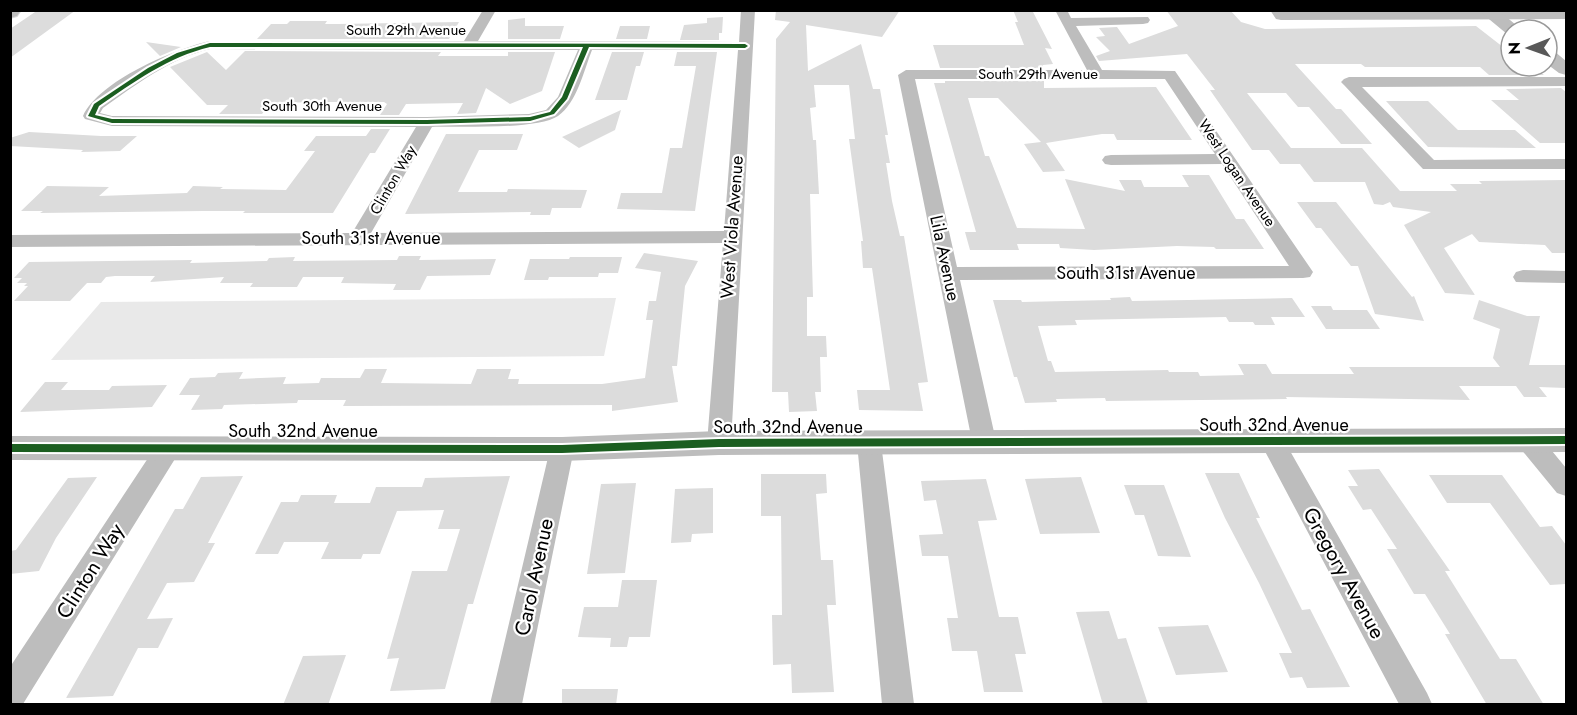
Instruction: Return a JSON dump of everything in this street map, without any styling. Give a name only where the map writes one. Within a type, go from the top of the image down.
[{"type":"street","points":[[469,45],[490,10]]},
{"type":"street","name":"West Viola Avenue","points":[[719,443],[748,10]]},
{"type":"street","points":[[1279,13],[1566,15]]},
{"type":"street","points":[[1063,16],[1143,20]]},
{"type":"street","points":[[1063,16],[1096,74]]},
{"type":"street","name":"South 29th Avenue","points":[[91,116],[96,105],[168,58],[194,48],[227,44],[745,46]]},
{"type":"street","name":"South 30th Avenue","points":[[91,116],[112,120],[427,122],[530,119],[552,113],[565,98],[586,47]]},
{"type":"street","name":"South 29th Avenue","points":[[906,75],[1170,74]]},
{"type":"street","name":"West Logan Avenue","points":[[1170,74],[1303,272]]},
{"type":"street","name":"Lila Avenue","points":[[906,75],[984,441]]},
{"type":"street","points":[[1566,81],[1348,82],[1429,165],[1566,164]]},
{"type":"street","name":"Clinton Way","points":[[358,238],[427,122]]},
{"type":"street","points":[[1111,160],[1228,159]]},
{"type":"street","name":"South 31st Avenue","points":[[10,241],[731,237]]},
{"type":"street","name":"South 31st Avenue","points":[[949,274],[1303,272]]},
{"type":"street","points":[[1523,277],[1566,277]]},
{"type":"street","name":"South 32nd Avenue","points":[[10,448],[562,449],[719,443],[1566,440]]},
{"type":"street","points":[[1529,441],[1566,486]]},
{"type":"street","points":[[869,442],[898,705]]},
{"type":"street","name":"Gregory Avenue","points":[[1272,442],[1416,705]]},
{"type":"street","name":"Clinton Way","points":[[10,696],[169,447]]},
{"type":"street","name":"Carol Avenue","points":[[506,705],[562,449]]},
{"type":"shaded area","points":[[616,298],[604,356],[51,360],[101,302]]},
{"type":"building","points":[[38,10],[76,10],[10,58],[10,29]]},
{"type":"building","points":[[776,10],[900,10],[882,37],[806,25],[808,71],[861,44],[873,89],[880,89],[888,135],[885,135],[890,163],[886,163],[892,201],[900,236],[904,236],[928,382],[918,383],[923,411],[859,410],[857,390],[890,390],[872,268],[863,268],[861,241],[863,241],[849,139],[855,139],[849,85],[814,85],[816,107],[810,108],[813,140],[816,140],[819,194],[810,194],[813,297],[807,297],[807,336],[826,336],[827,357],[820,357],[821,392],[815,392],[817,411],[789,412],[788,392],[772,392],[776,39],[790,22],[775,20]]},
{"type":"building","points":[[1013,10],[1032,10],[1052,49],[1045,48],[1053,64],[1043,65],[1043,68],[940,68],[933,45],[1024,45]]},
{"type":"building","points":[[1166,10],[1230,10],[1241,22],[1265,29],[1476,26],[1499,44],[1499,75],[1489,75],[1480,67],[1365,67],[1361,64],[1295,64],[1336,109],[1341,109],[1372,144],[1341,144],[1309,107],[1298,107],[1286,93],[1247,93],[1291,148],[1362,148],[1400,191],[1457,191],[1450,184],[1482,184],[1479,181],[1566,180],[1566,253],[1552,253],[1545,245],[1479,242],[1472,234],[1444,248],[1475,295],[1445,293],[1404,225],[1431,212],[1393,207],[1390,202],[1383,205],[1374,204],[1365,182],[1314,182],[1300,164],[1280,164],[1269,150],[1252,150],[1210,90],[1215,90],[1187,54],[1099,61],[1096,56],[1110,51],[1096,37],[1105,36],[1099,28],[1117,27],[1129,44],[1178,26]]},
{"type":"building","points":[[723,17],[719,40],[680,40],[684,25],[707,23],[707,18]]},
{"type":"building","points":[[525,18],[525,26],[564,26],[560,39],[508,39],[508,20]]},
{"type":"building","points":[[290,21],[327,21],[325,24],[459,22],[449,39],[257,39],[271,24],[287,24]]},
{"type":"building","points":[[620,26],[650,26],[647,39],[616,39]]},
{"type":"building","points":[[146,42],[181,47],[160,56]]},
{"type":"building","points":[[245,51],[441,52],[438,56],[508,56],[508,52],[555,52],[542,91],[510,104],[486,88],[476,113],[457,114],[463,103],[406,104],[399,115],[380,115],[387,104],[384,102],[271,103],[262,114],[219,114],[228,105],[207,105],[170,67],[207,52],[226,70]]},
{"type":"building","points":[[612,52],[644,52],[640,66],[636,66],[627,100],[595,100]]},
{"type":"building","points":[[677,52],[717,52],[695,211],[617,209],[621,193],[662,193],[670,148],[682,148],[696,66],[674,66]]},
{"type":"building","points":[[945,81],[1044,81],[1044,88],[1156,87],[1192,140],[1117,140],[1114,134],[1102,134],[1046,143],[1065,171],[1043,172],[1024,144],[1041,142],[998,98],[968,98],[985,156],[989,156],[1017,228],[1085,229],[1065,179],[1125,191],[1119,180],[1141,180],[1144,187],[1189,187],[1182,175],[1209,175],[1236,219],[1244,219],[1264,249],[1177,246],[1094,250],[1060,248],[1059,244],[1017,244],[1019,250],[970,250],[965,232],[976,232],[934,83],[945,83]]},
{"type":"building","points":[[1561,88],[1566,92],[1566,143],[1540,143],[1491,100],[1519,100],[1506,89]]},
{"type":"building","points":[[1386,101],[1428,101],[1458,130],[1515,130],[1536,148],[1428,147]]},
{"type":"building","points":[[621,110],[615,130],[579,148],[562,137]]},
{"type":"building","points":[[371,129],[390,129],[375,153],[370,153],[333,213],[203,211],[40,213],[43,211],[21,211],[47,186],[109,187],[99,196],[187,193],[193,186],[223,187],[220,189],[286,190],[315,151],[304,151],[316,136],[366,136]]},
{"type":"building","points":[[29,132],[137,136],[120,151],[81,152],[83,150],[10,146],[10,138]]},
{"type":"building","points":[[446,134],[523,134],[517,150],[479,150],[458,192],[507,192],[508,189],[587,190],[581,208],[552,208],[550,215],[530,215],[531,212],[405,214]]},
{"type":"building","points":[[1297,202],[1336,202],[1412,297],[1414,296],[1424,321],[1375,314],[1358,266],[1351,266],[1321,228],[1316,228]]},
{"type":"building","points":[[644,253],[698,261],[685,286],[677,366],[672,366],[678,402],[612,411],[612,405],[343,406],[346,400],[298,400],[297,403],[224,405],[222,409],[191,410],[200,395],[179,395],[190,378],[215,377],[218,373],[243,372],[239,379],[286,377],[283,384],[319,383],[321,378],[360,378],[365,369],[387,369],[381,383],[471,384],[477,369],[511,369],[508,379],[519,379],[518,384],[602,384],[645,378],[653,320],[646,320],[649,301],[656,301],[661,272],[635,268]]},
{"type":"building","points":[[399,256],[421,256],[419,260],[496,259],[490,275],[427,276],[420,290],[393,290],[396,284],[341,283],[344,277],[303,277],[297,287],[250,287],[253,283],[220,283],[224,277],[150,282],[155,276],[115,276],[106,277],[101,283],[87,283],[70,301],[14,301],[28,286],[24,286],[27,283],[17,283],[22,278],[14,278],[29,262],[192,260],[190,263],[267,261],[269,258],[295,257],[293,261],[397,260]]},
{"type":"building","points":[[570,257],[622,257],[618,273],[599,273],[598,277],[549,277],[548,280],[524,280],[530,259],[569,259]]},
{"type":"building","points":[[1130,297],[1132,301],[1292,298],[1305,317],[1271,317],[1275,325],[1229,322],[1226,317],[1075,320],[1077,325],[1038,326],[1048,361],[1051,361],[1055,372],[1168,370],[1169,372],[1198,372],[1200,376],[1244,375],[1238,364],[1266,364],[1272,374],[1354,374],[1349,367],[1500,367],[1493,358],[1500,329],[1473,319],[1479,300],[1527,316],[1540,316],[1529,365],[1566,365],[1566,388],[1539,387],[1547,397],[1524,397],[1516,386],[1459,386],[1470,400],[1286,397],[1287,399],[1106,401],[1105,398],[1056,399],[1057,402],[1025,403],[1017,377],[1014,377],[993,300],[1021,300],[1022,302],[1111,300],[1110,298]]},
{"type":"building","points":[[1311,306],[1331,306],[1333,310],[1367,310],[1380,329],[1326,329]]},
{"type":"building","points":[[45,382],[68,382],[61,390],[109,390],[112,386],[167,385],[152,407],[20,412]]},
{"type":"building","points":[[1379,469],[1450,571],[1445,571],[1500,659],[1516,659],[1544,705],[1487,705],[1445,634],[1450,634],[1425,594],[1414,594],[1387,549],[1397,549],[1371,509],[1363,510],[1348,486],[1358,486],[1348,470]]},
{"type":"building","points":[[1205,473],[1239,473],[1260,518],[1256,518],[1302,610],[1310,609],[1350,687],[1307,688],[1302,677],[1290,678],[1279,653],[1292,653]]},
{"type":"building","points":[[761,474],[826,474],[827,493],[816,494],[821,560],[833,560],[836,605],[827,605],[834,692],[792,693],[791,664],[773,665],[772,615],[782,615],[781,516],[761,516]]},
{"type":"building","points":[[1429,475],[1502,475],[1540,527],[1552,526],[1566,545],[1566,584],[1550,585],[1490,503],[1447,503]]},
{"type":"building","points":[[243,476],[208,543],[215,543],[194,582],[167,583],[147,619],[173,618],[158,648],[138,648],[113,696],[66,698],[175,509],[183,509],[201,477]]},
{"type":"building","points":[[510,476],[473,604],[468,604],[445,689],[390,691],[399,658],[387,659],[412,571],[447,571],[460,529],[438,529],[444,510],[397,511],[380,554],[363,554],[361,559],[321,559],[329,542],[284,542],[278,554],[255,554],[281,502],[298,502],[301,495],[337,495],[334,503],[370,503],[376,487],[422,487],[425,478]]},
{"type":"building","points":[[97,477],[56,538],[39,571],[10,574],[10,551],[16,550],[68,478]]},
{"type":"building","points":[[1081,477],[1100,533],[1040,534],[1025,479]]},
{"type":"building","points":[[986,479],[997,520],[978,521],[999,617],[1018,617],[1026,654],[1015,654],[1023,692],[984,692],[977,651],[952,651],[947,618],[958,618],[948,556],[922,556],[919,535],[943,534],[936,500],[924,501],[921,481]]},
{"type":"building","points":[[636,483],[625,573],[587,574],[601,484]]},
{"type":"building","points":[[1124,485],[1164,485],[1191,557],[1158,556],[1144,515],[1135,515]]},
{"type":"building","points":[[713,488],[713,533],[692,534],[691,542],[671,543],[675,489]]},
{"type":"building","points":[[622,580],[657,580],[650,637],[629,637],[627,647],[610,647],[611,638],[578,637],[584,607],[618,607]]},
{"type":"building","points":[[1109,611],[1118,639],[1126,638],[1148,704],[1103,705],[1076,612]]},
{"type":"building","points":[[1208,625],[1228,672],[1176,675],[1158,627]]},
{"type":"building","points":[[346,655],[328,705],[283,705],[303,656]]},
{"type":"building","points":[[562,689],[618,689],[616,705],[562,705]]},
{"type":"cycle path","points":[[586,47],[565,98],[552,113],[530,119],[427,122],[112,121],[91,116],[96,105],[150,69],[179,54],[210,45],[745,46]]},
{"type":"cycle path","points":[[10,448],[562,449],[719,443],[1566,440]]}]
